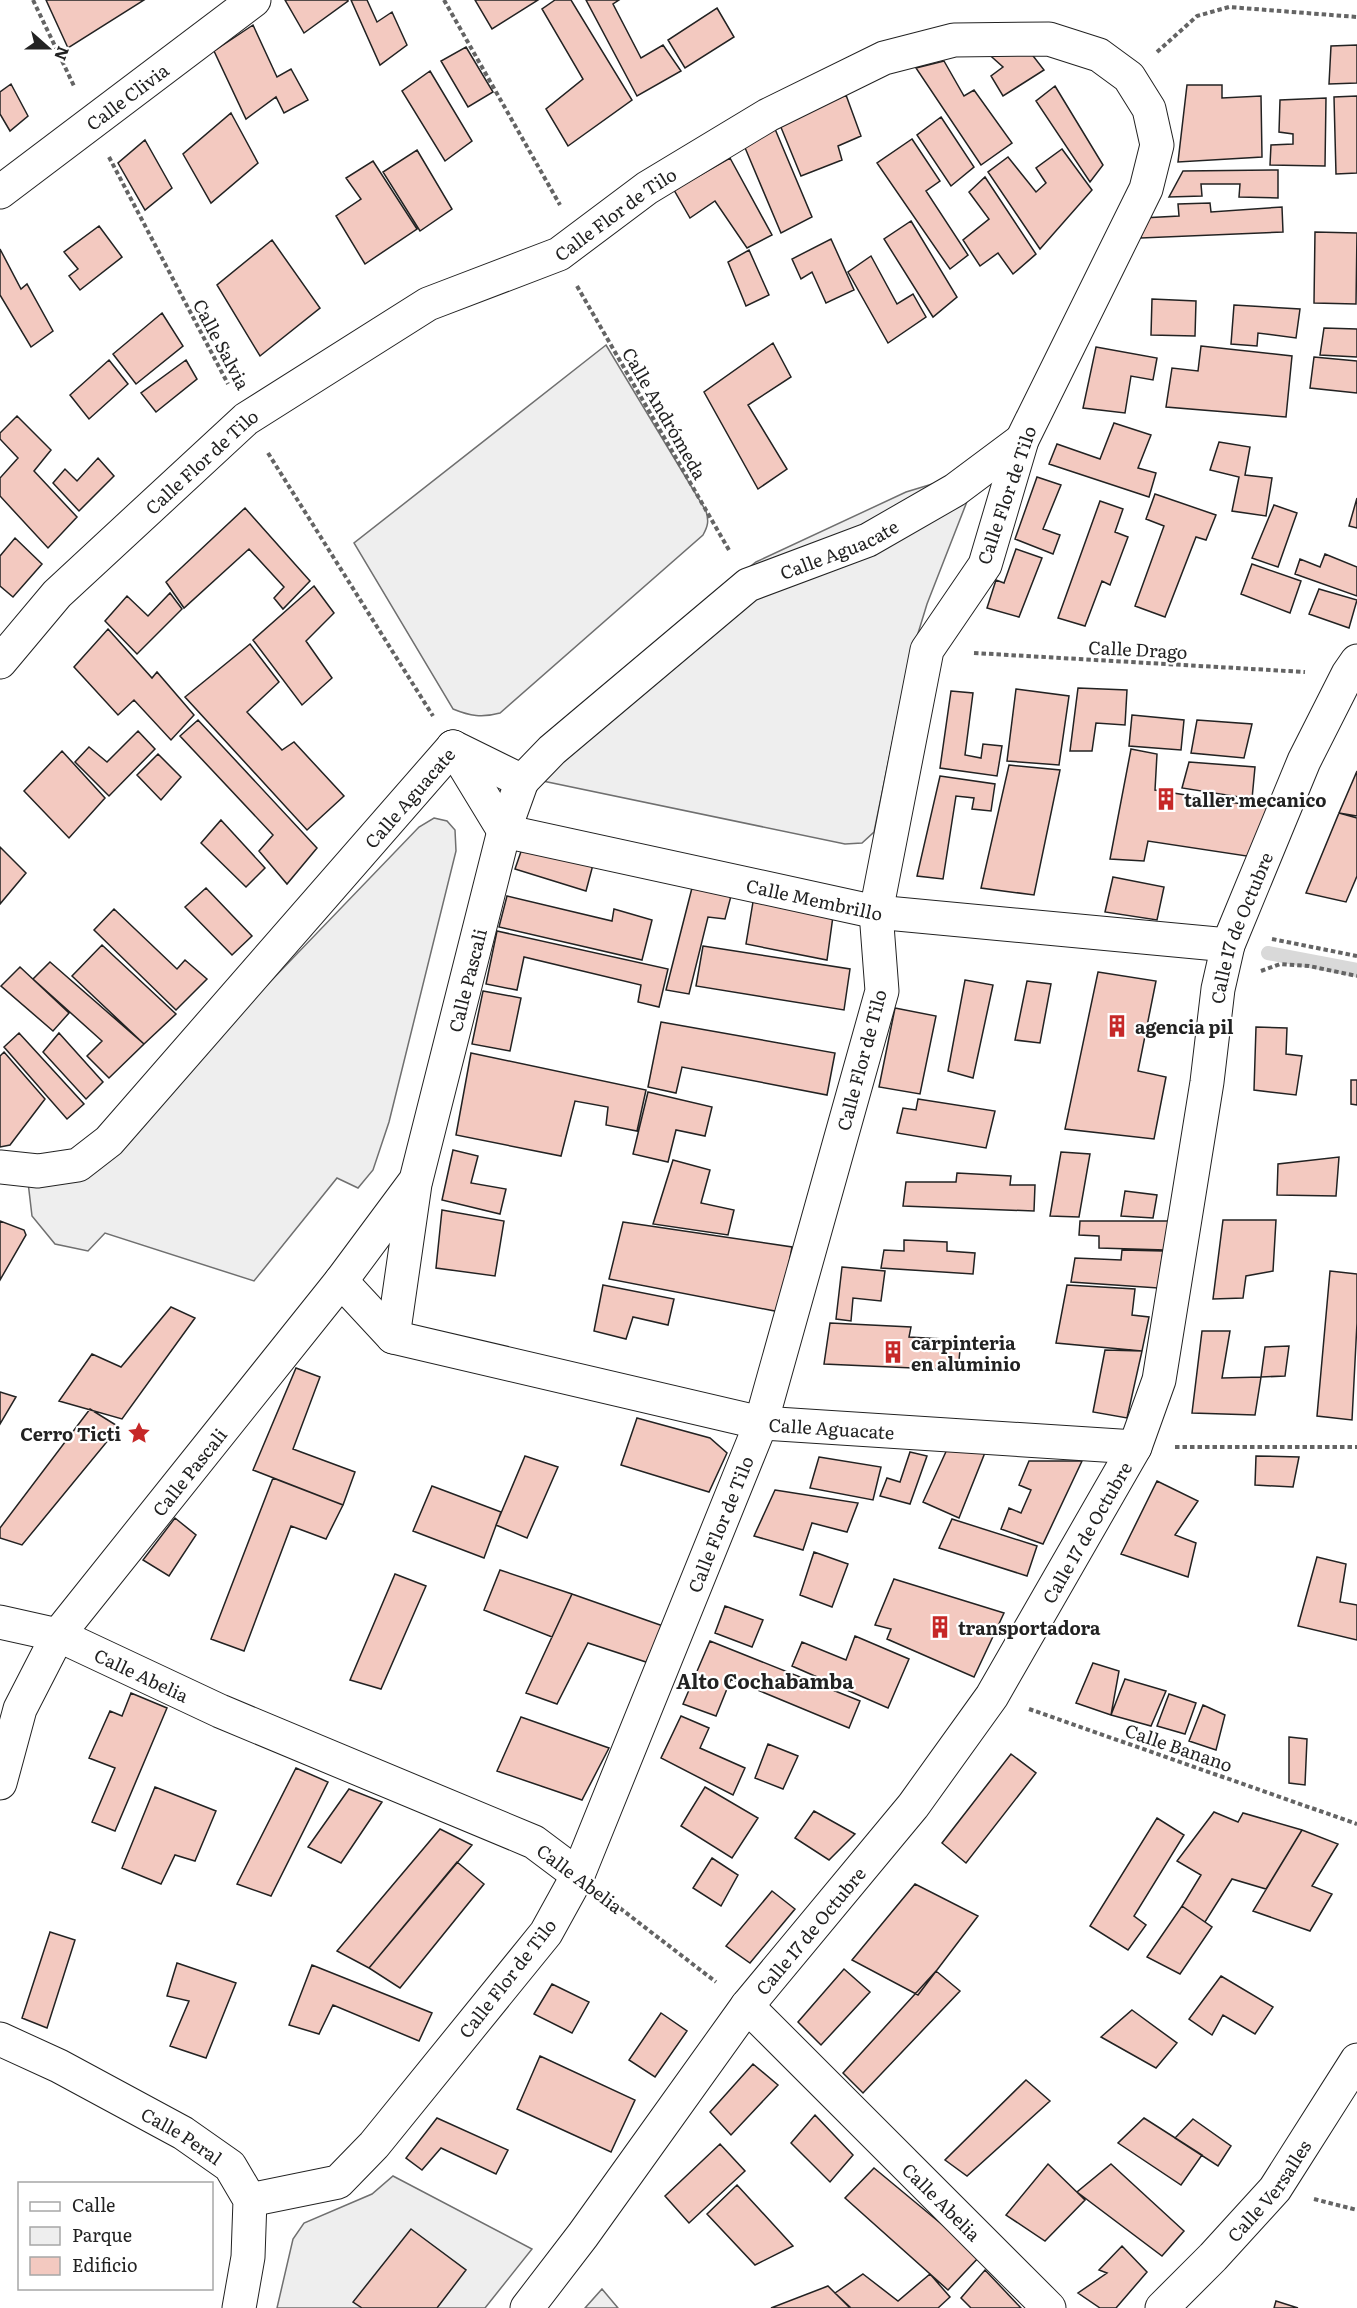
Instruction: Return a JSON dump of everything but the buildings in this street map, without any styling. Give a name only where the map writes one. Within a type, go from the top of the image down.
[{"type":"street","name":"Calle Clivia","points":[[0,192],[254,0]]},
{"type":"street","name":"Calle Flor de Tilo","points":[[0,662],[57,594],[246,419],[428,304],[569,247],[647,188],[768,115],[884,58],[954,40],[1049,39],[1099,55],[1130,77],[1149,109],[1157,145],[1146,189],[1022,440],[985,565],[927,650],[876,912],[882,991],[761,1423],[578,1875],[546,1933],[374,2145],[338,2182],[250,2200]]},
{"type":"street","name":"Calle Aguacate","points":[[0,1167],[39,1171],[78,1165],[109,1141],[453,747],[522,781],[552,750],[748,585],[868,540],[955,490],[1022,440]]},
{"type":"street","name":"Calle 17 de Octubre","points":[[527,2308],[584,2235],[747,2006],[913,1806],[992,1696],[1135,1447],[1159,1380],[1207,1082],[1218,989],[1231,937],[1304,761],[1352,668]]},
{"type":"street","points":[[453,747],[504,831]]},
{"type":"street","name":"Calle Pascali","points":[[393,1337],[416,1180],[504,831],[522,781]]},
{"type":"street","name":"Calle Membrillo","points":[[504,831],[876,912],[1231,937]]},
{"type":"street","name":"Calle Pascali","points":[[0,1783],[20,1709],[58,1635],[341,1281],[416,1180]]},
{"type":"street","points":[[341,1281],[393,1337]]},
{"type":"street","name":"Calle Aguacate","points":[[393,1337],[761,1423],[1135,1447]]},
{"type":"street","name":"Calle Abelia","points":[[0,1622],[58,1635],[220,1711],[534,1842],[578,1875]]},
{"type":"street","name":"Calle Abelia","points":[[747,2006],[1049,2308]]},
{"type":"street","name":"Calle Peral","points":[[0,2039],[58,2066],[183,2133],[230,2166],[250,2200]]},
{"type":"street","name":"Calle Versalles","points":[[1162,2308],[1275,2189],[1357,2060]]},
{"type":"street","points":[[239,2308],[248,2256],[250,2200]]},
{"type":"path","name":"Calle Salvia","points":[[33,0],[92,123],[246,419],[453,747]]},
{"type":"path","name":"Calle Andrómeda","points":[[444,0],[569,247],[748,585]]},
{"type":"path","points":[[1130,77],[1197,16],[1228,7],[1357,17]]},
{"type":"path","name":"Calle Drago","points":[[927,650],[1352,668]]},
{"type":"path","points":[[1231,937],[1272,939],[1357,956]]},
{"type":"path","points":[[1218,989],[1280,964],[1309,966],[1357,976]]},
{"type":"path","points":[[1135,1447],[1357,1447]]},
{"type":"path","name":"Calle Banano","points":[[992,1696],[1357,1824]]},
{"type":"path","name":"Calle Abelia","points":[[578,1875],[747,2006]]},
{"type":"green space","points":[[606,345],[706,511],[708,521],[706,529],[703,535],[500,713],[476,715],[453,709],[354,543]]},
{"type":"green space","points":[[952,478],[975,481],[927,604],[908,666],[874,832],[862,843],[845,844],[538,780],[689,615],[756,562],[906,492]]},
{"type":"green space","points":[[434,818],[447,821],[455,830],[456,851],[389,1122],[373,1170],[358,1188],[337,1178],[254,1281],[105,1233],[88,1251],[55,1244],[32,1216],[28,1182],[165,1091],[419,827]]},
{"type":"green space","points":[[393,2176],[532,2249],[485,2308],[277,2308],[293,2239],[304,2223],[372,2194]]},
{"type":"green space","points":[[602,2289],[618,2308],[585,2308]]},
{"type":"waterway","points":[[1268,953],[1357,970]]},
{"type":"place","name":"taller mecanico","points":[[1166,799]]},
{"type":"place","name":"agencia pil","points":[[1117,1026]]},
{"type":"place","name":"carpinteria en aluminio","points":[[893,1352]]},
{"type":"place","name":"Cerro Ticti","points":[[139,1433]]},
{"type":"place","name":"transportadora","points":[[940,1627]]},
{"type":"district","name":"Alto Cochabamba","points":[[765,1680]]}]
